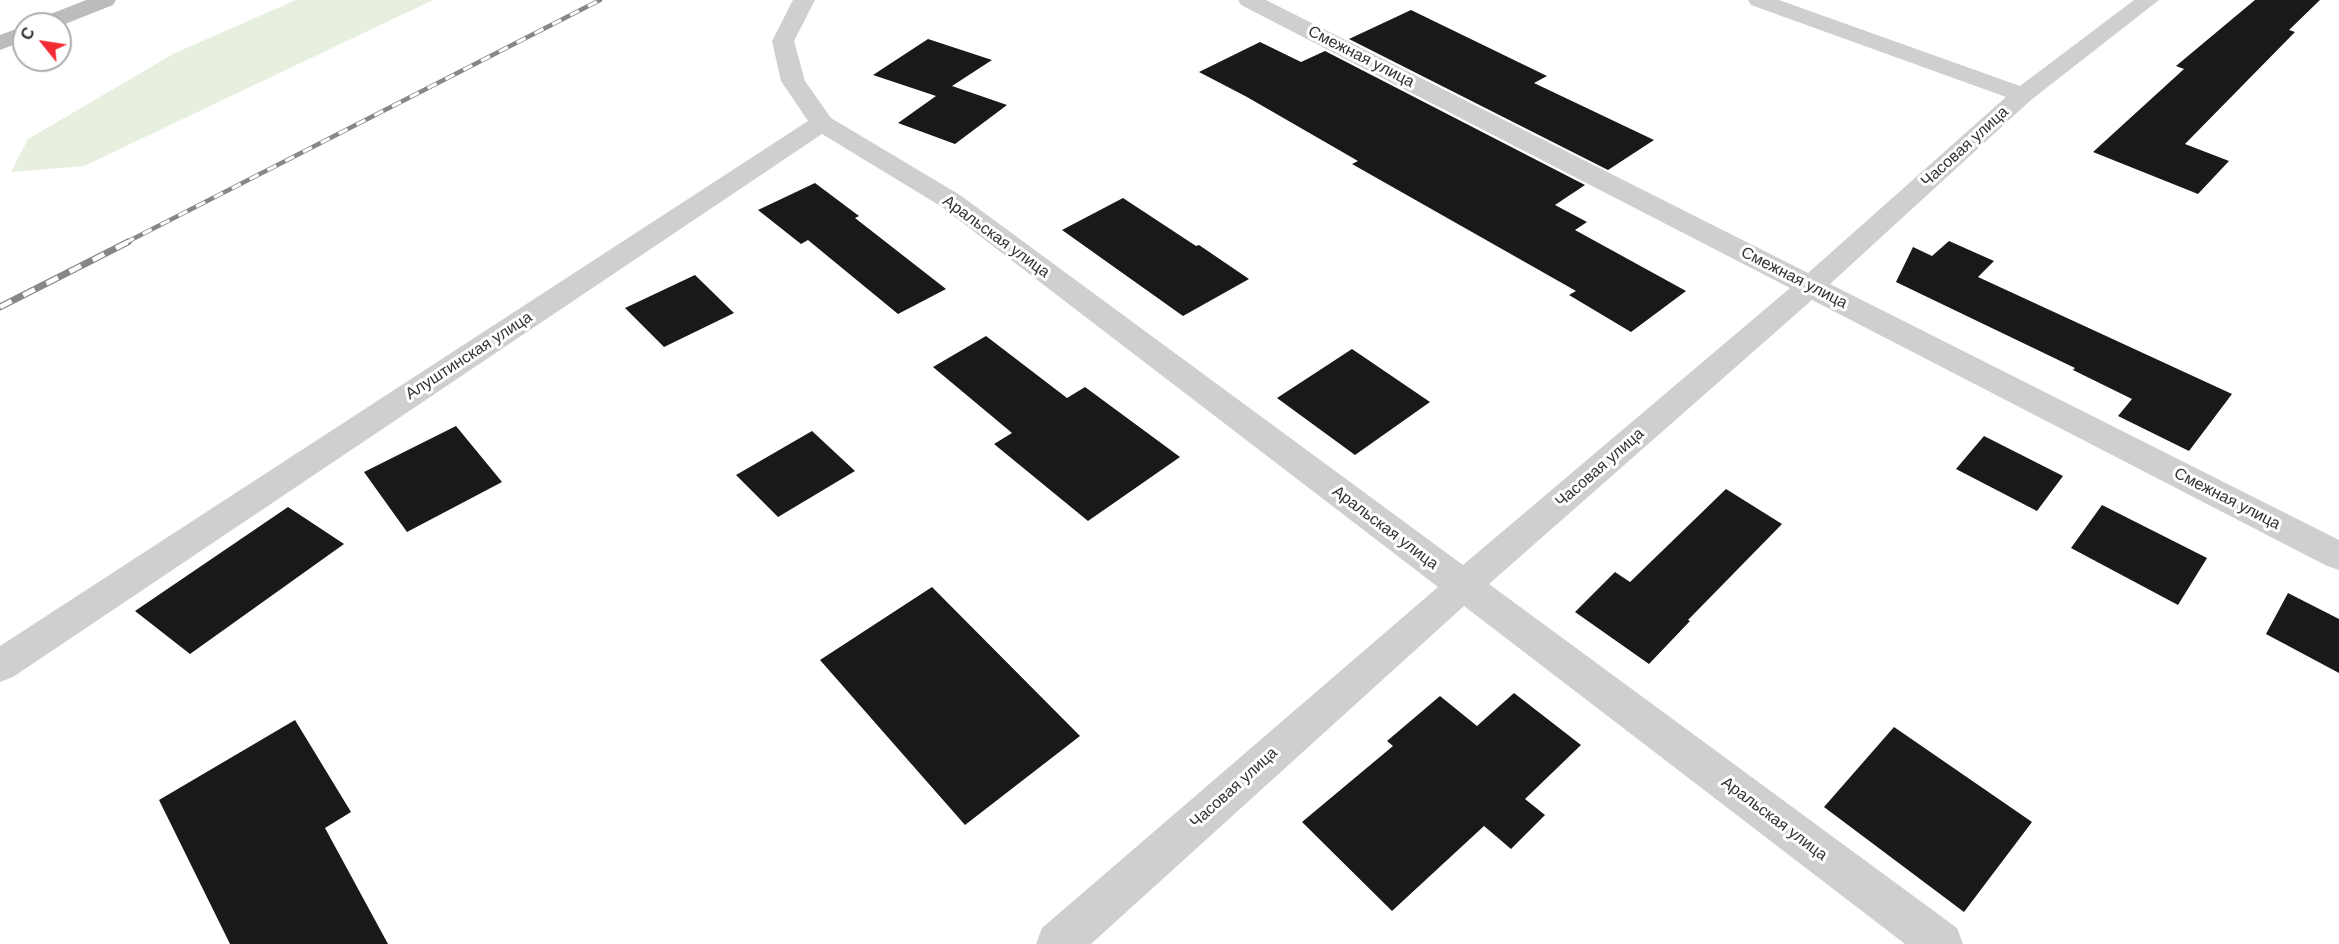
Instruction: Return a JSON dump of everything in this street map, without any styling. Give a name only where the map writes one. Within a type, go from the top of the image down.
[{"type":"street","points":[[72,13],[105,0]]},
{"type":"street","points":[[804,0],[783,41],[793,81],[822,123]]},
{"type":"street","name":"Смежная улица","points":[[1249,0],[2339,556]]},
{"type":"street","points":[[1759,0],[2023,95]]},
{"type":"street","name":"Часовая улица","points":[[1058,944],[1463,586],[1810,286],[2023,95],[2148,0]]},
{"type":"street","name":"Аральская улица","points":[[822,123],[951,201],[1941,944]]},
{"type":"street","name":"Алуштинская улица","points":[[0,666],[822,123]]},
{"type":"green space","points":[[296,0],[433,0],[84,166],[11,172],[28,139],[175,53]]},
{"type":"building","points":[[2255,0],[2320,0],[2289,30],[2295,32],[2185,144],[2229,161],[2198,194],[2093,152],[2184,69],[2176,66]]},
{"type":"building","points":[[1411,10],[1547,76],[1534,83],[1654,140],[1608,170],[1349,39]]},
{"type":"building","points":[[928,39],[992,60],[952,86],[1007,105],[955,144],[898,123],[936,96],[873,75]]},
{"type":"building","points":[[1260,42],[1301,62],[1325,51],[1585,185],[1555,205],[1587,222],[1575,230],[1686,291],[1631,332],[1569,295],[1576,291],[1352,164],[1358,161],[1199,72]]},
{"type":"building","points":[[815,183],[859,216],[855,218],[946,289],[898,314],[808,240],[801,244],[758,210]]},
{"type":"building","points":[[1123,198],[1249,279],[1183,316],[1062,230]]},
{"type":"building","points":[[1949,241],[1994,261],[1978,277],[2232,394],[2189,451],[2118,416],[2132,399],[2073,370],[2075,368],[1896,282],[1913,247],[1932,256]]},
{"type":"building","points":[[695,275],[734,313],[664,347],[625,308]]},
{"type":"building","points":[[986,336],[1067,398],[1085,387],[1180,457],[1088,521],[994,444],[1012,433],[933,367]]},
{"type":"building","points":[[1352,349],[1430,402],[1355,455],[1277,398]]},
{"type":"building","points":[[456,426],[502,482],[407,532],[364,472]]},
{"type":"building","points":[[812,431],[855,471],[778,517],[736,475]]},
{"type":"building","points":[[1984,436],[2063,476],[2037,511],[1956,469]]},
{"type":"building","points":[[1726,489],[1782,524],[1688,620],[1690,621],[1649,664],[1575,612],[1615,572],[1630,582]]},
{"type":"building","points":[[2102,505],[2207,558],[2178,605],[2071,548]]},
{"type":"building","points":[[288,507],[344,544],[190,654],[135,611]]},
{"type":"building","points":[[932,587],[1080,736],[965,825],[820,660]]},
{"type":"building","points":[[2288,593],[2339,619],[2339,673],[2266,634]]},
{"type":"building","points":[[1514,693],[1581,745],[1525,799],[1545,815],[1511,849],[1484,826],[1392,911],[1302,822],[1393,746],[1387,741],[1440,696],[1477,726]]},
{"type":"building","points":[[295,720],[351,812],[325,828],[388,944],[230,944],[159,800]]},
{"type":"building","points":[[1894,727],[2032,822],[1964,912],[1824,807]]},
{"type":"railway","points":[[125,243],[600,0]]},
{"type":"railway","points":[[0,307],[128,242]]}]
